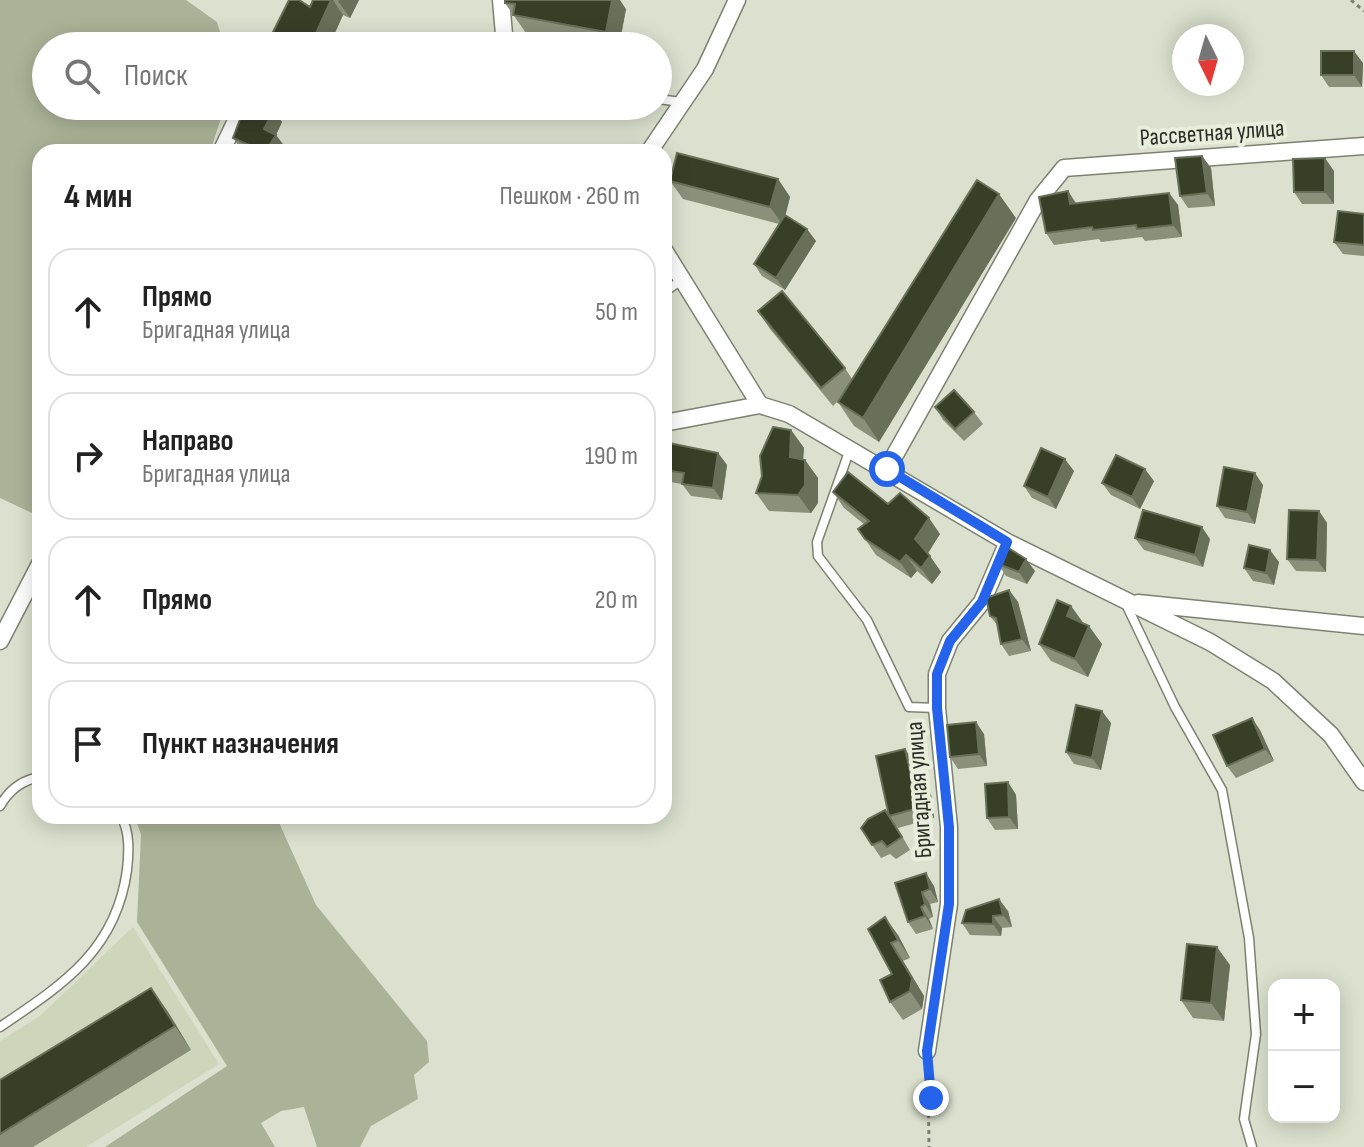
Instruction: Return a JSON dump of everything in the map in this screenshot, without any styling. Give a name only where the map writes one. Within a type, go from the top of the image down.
[{"type":"street","points":[[501,0],[504,32]]},
{"type":"street","points":[[672,118],[705,69],[737,0]]},
{"type":"street","points":[[225,144],[236,120]]},
{"type":"street","points":[[654,144],[671,120]]},
{"type":"street","name":"Рассветная улица","points":[[887,469],[1038,200],[1064,168],[1364,146]]},
{"type":"street","points":[[672,263],[760,405]]},
{"type":"street","points":[[672,422],[760,405],[789,414],[1007,542],[1210,642],[1273,681],[1331,735],[1364,782]]},
{"type":"street","name":"Бригадная улица","points":[[927,1051],[949,904],[949,827],[937,708],[937,674],[950,641],[982,602],[1007,542]]},
{"type":"street","points":[[0,641],[32,579]]},
{"type":"street","points":[[1125,601],[1364,626]]},
{"type":"lane","points":[[672,101],[682,103]]},
{"type":"lane","points":[[672,287],[682,280]]},
{"type":"lane","points":[[851,448],[817,542],[818,556],[867,620],[909,707],[937,708]]},
{"type":"lane","points":[[1125,601],[1175,707],[1222,790],[1249,938],[1256,1034],[1244,1119],[1252,1147]]},
{"type":"lane","points":[[0,806],[7,794],[32,778]]},
{"type":"lane","points":[[0,1027],[69,979],[101,945],[118,908],[126,876],[129,851],[123,824]]},
{"type":"path","points":[[1351,0],[1364,11]]},
{"type":"path","points":[[927,1051],[931,1098],[929,1147]]},
{"type":"shaded area","points":[[0,0],[186,0],[217,22],[220,32],[32,32],[32,120],[220,120],[213,144],[32,144],[32,513],[0,498]]},
{"type":"shaded area","points":[[137,824],[280,824],[316,905],[427,1041],[429,1062],[414,1075],[418,1099],[371,1126],[360,1147],[317,1147],[304,1107],[281,1111],[261,1123],[275,1147],[105,1147],[227,1066],[137,922],[141,834]]},
{"type":"shaded area","points":[[133,927],[219,1064],[86,1147],[0,1147],[0,1041],[41,1015]]},
{"type":"building","points":[[289,0],[299,0],[310,7],[313,0],[331,0],[317,32],[273,32]]},
{"type":"building","points":[[505,0],[612,0],[606,32],[513,15],[515,4],[505,3]]},
{"type":"building","points":[[1321,51],[1354,51],[1354,75],[1321,75]]},
{"type":"building","points":[[240,120],[269,120],[264,129],[276,135],[270,144],[247,144],[233,138]]},
{"type":"building","points":[[677,153],[778,179],[770,207],[672,182]]},
{"type":"building","points":[[1202,156],[1207,193],[1180,196],[1175,158]]},
{"type":"building","points":[[1325,158],[1325,192],[1294,192],[1293,159]]},
{"type":"building","points":[[977,180],[999,194],[863,418],[838,402]]},
{"type":"building","points":[[1068,191],[1070,204],[1169,193],[1173,225],[1137,229],[1136,225],[1093,230],[1092,227],[1046,233],[1039,197]]},
{"type":"building","points":[[1338,211],[1364,214],[1364,245],[1334,242]]},
{"type":"building","points":[[785,215],[807,229],[776,278],[754,264]]},
{"type":"building","points":[[782,291],[845,368],[821,388],[758,311]]},
{"type":"building","points":[[954,390],[974,412],[955,429],[935,407]]},
{"type":"building","points":[[773,427],[791,430],[790,457],[805,460],[805,485],[798,495],[756,493],[762,476],[760,456]]},
{"type":"building","points":[[672,444],[718,453],[713,488],[682,484],[684,473],[672,471]]},
{"type":"building","points":[[1041,448],[1065,459],[1048,497],[1024,486]]},
{"type":"building","points":[[1116,455],[1145,469],[1132,497],[1102,483]]},
{"type":"building","points":[[1224,467],[1255,473],[1247,512],[1217,506]]},
{"type":"building","points":[[848,472],[888,504],[900,493],[929,518],[915,539],[930,556],[921,568],[906,555],[900,562],[865,539],[858,529],[869,521],[833,492]]},
{"type":"building","points":[[1143,510],[1202,527],[1195,555],[1135,538]]},
{"type":"building","points":[[1289,510],[1319,511],[1317,560],[1287,559]]},
{"type":"building","points":[[1249,545],[1270,550],[1266,573],[1244,568]]},
{"type":"building","points":[[1005,546],[1026,559],[1019,572],[998,564]]},
{"type":"building","points":[[1009,590],[1022,639],[1001,644],[996,618],[990,616],[986,598]]},
{"type":"building","points":[[1057,600],[1071,606],[1067,616],[1089,626],[1075,659],[1039,644]]},
{"type":"building","points":[[1076,705],[1102,711],[1092,758],[1066,752]]},
{"type":"building","points":[[1252,718],[1265,749],[1227,766],[1213,735]]},
{"type":"building","points":[[976,722],[979,754],[950,757],[947,725]]},
{"type":"building","points":[[905,749],[913,784],[922,782],[925,806],[889,816],[876,756]]},
{"type":"building","points":[[1008,782],[1009,817],[987,818],[985,784]]},
{"type":"building","points":[[885,810],[902,837],[887,847],[882,841],[872,845],[861,828],[868,819]]},
{"type":"building","points":[[926,873],[930,889],[922,892],[925,904],[921,907],[925,916],[908,922],[895,883]]},
{"type":"building","points":[[999,899],[1003,915],[993,916],[993,924],[962,923],[966,910]]},
{"type":"building","points":[[885,917],[898,940],[891,943],[912,978],[910,991],[890,1002],[880,980],[892,974],[868,929]]},
{"type":"building","points":[[1187,944],[1217,947],[1211,1003],[1181,1000]]},
{"type":"building","points":[[151,988],[175,1026],[0,1134],[0,1080]]},
{"type":"route","points":[[887,469],[1007,542],[982,602],[950,641],[937,674],[937,708],[949,827],[949,904],[927,1051],[931,1098]]}]
